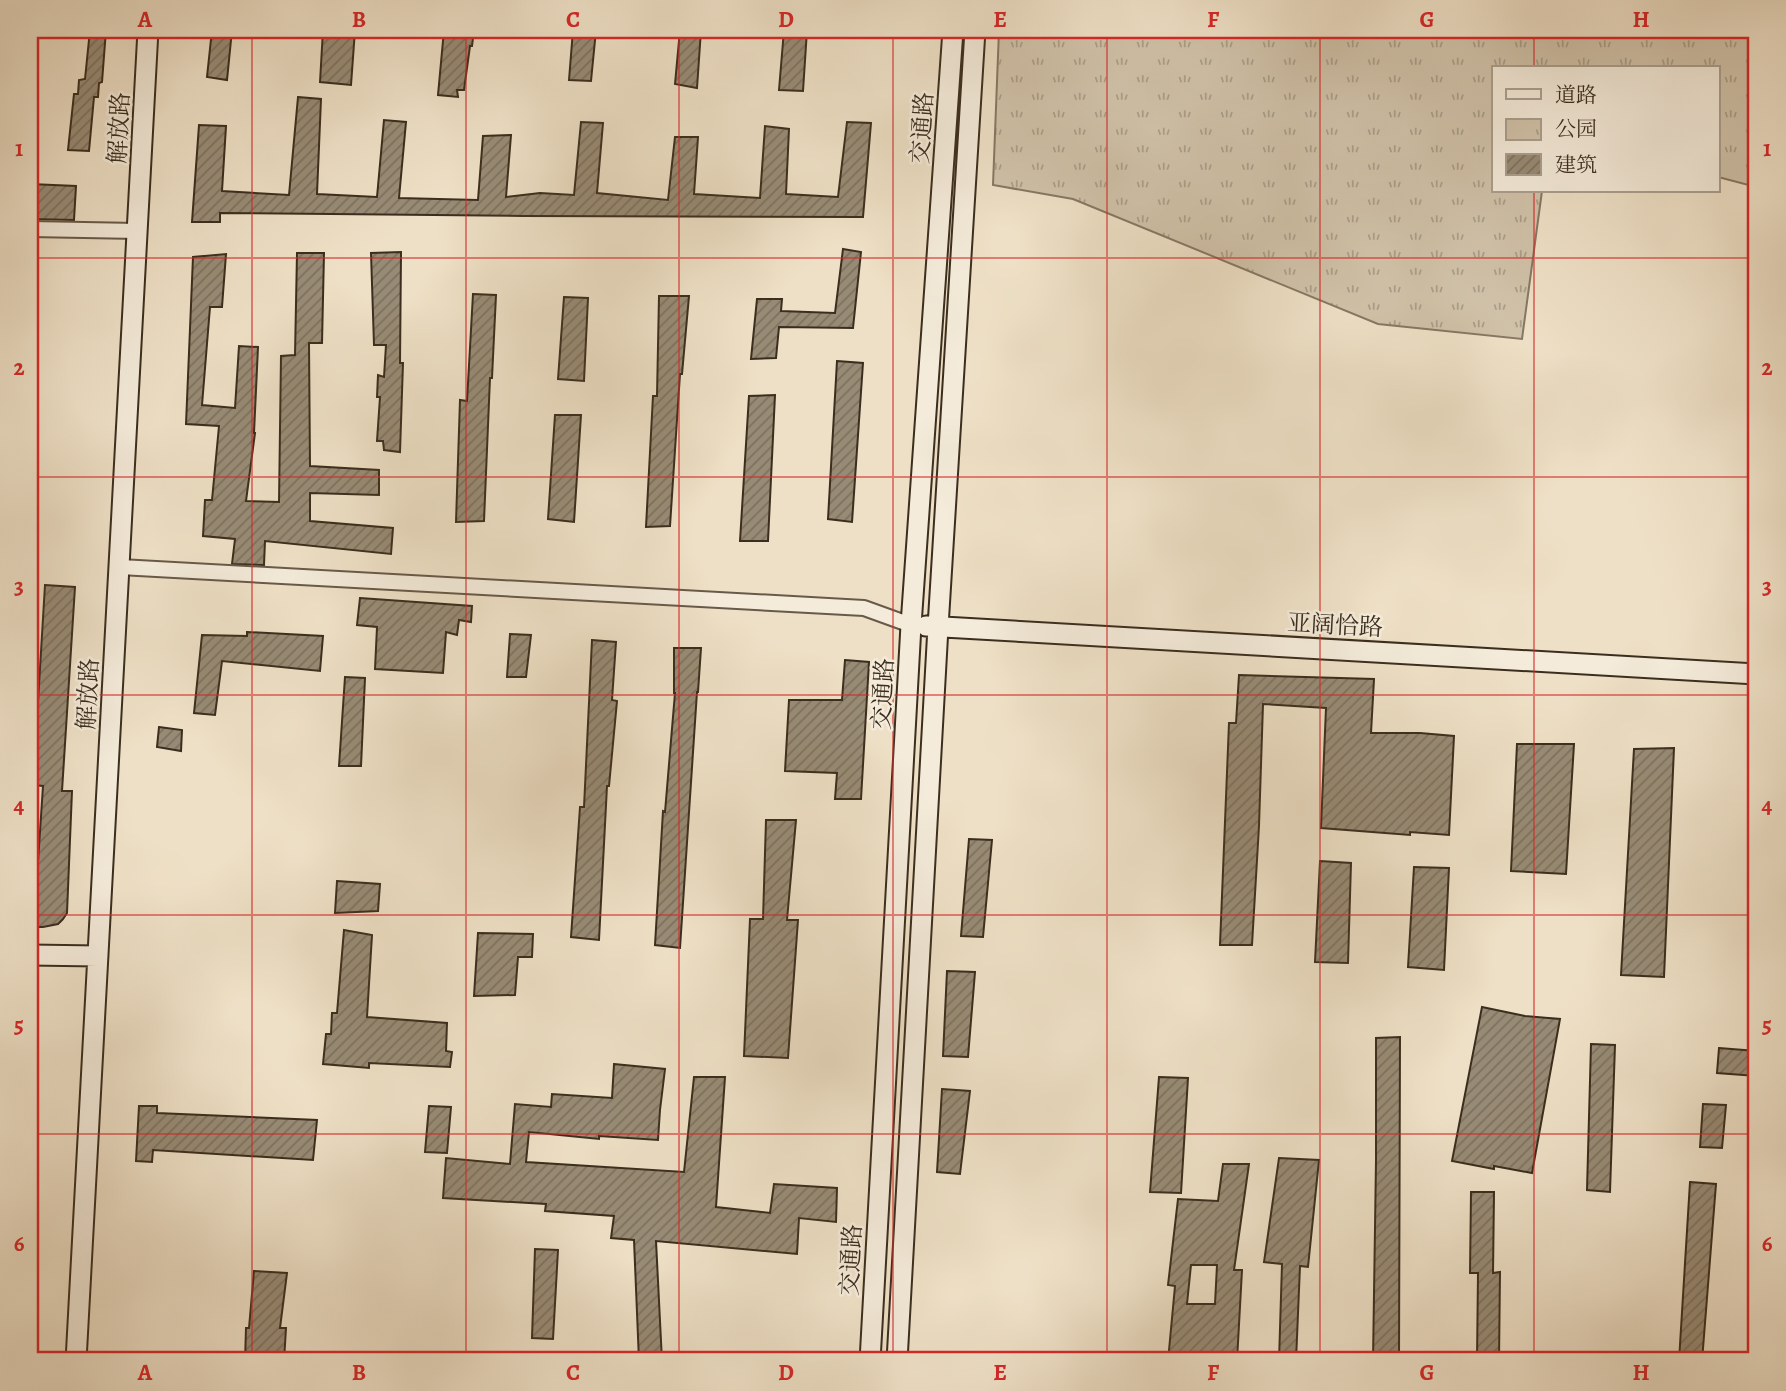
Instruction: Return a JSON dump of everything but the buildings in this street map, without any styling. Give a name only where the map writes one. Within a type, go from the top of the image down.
[{"type":"main road","name":"解放路","points":[[76,1361],[148,30]]},
{"type":"main road","name":"交通路","points":[[870,1361],[911,625],[953,30]]},
{"type":"main road","points":[[897,1361],[975,30]]},
{"type":"main road","name":"亚阔恰路","points":[[911,625],[1756,674]]},
{"type":"main road","points":[[30,955],[97,956]]},
{"type":"street","points":[[30,229],[138,231]]},
{"type":"street","points":[[120,567],[864,608],[911,625]]},
{"type":"green space","points":[[999,30],[1756,30],[1756,187],[1720,178],[1720,66],[1492,66],[1492,192],[1542,192],[1522,339],[1378,324],[1073,199],[993,185]]}]
